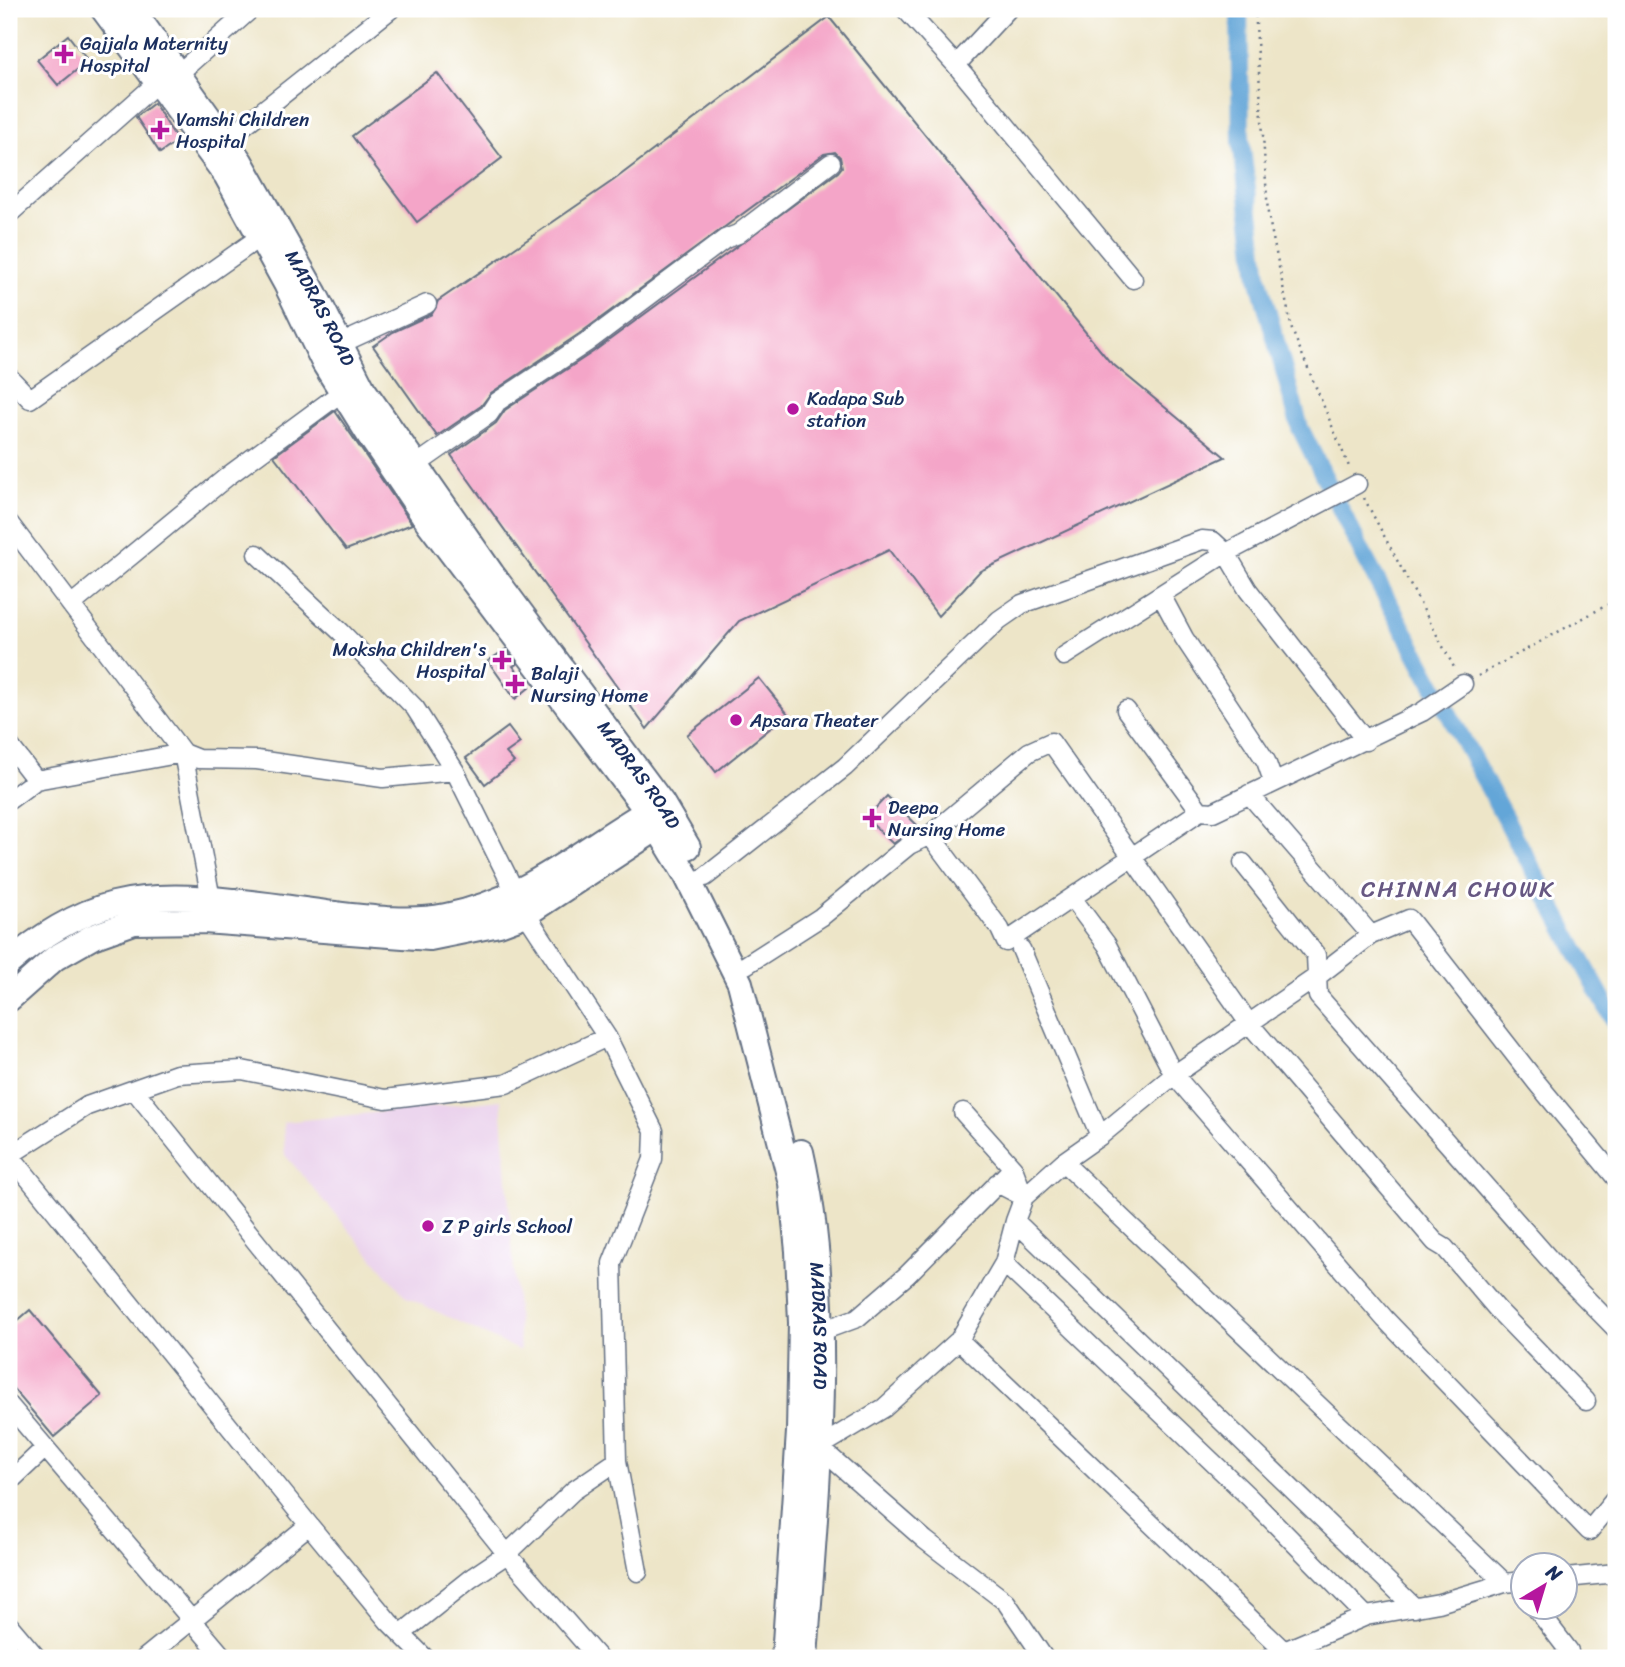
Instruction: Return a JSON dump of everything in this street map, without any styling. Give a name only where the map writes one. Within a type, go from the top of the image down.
[{"type":"main road","points":[[103,9],[168,78],[217,146],[226,175],[342,392],[428,522],[659,815],[740,983],[791,1184],[810,1327],[799,1432],[784,1658]]},
{"type":"main road","points":[[132,9],[168,78]]},
{"type":"main road","name":"MADRAS ROAD","points":[[217,146],[295,257],[363,388],[659,815],[705,877],[757,987],[785,1080],[810,1191],[810,1327],[819,1447],[805,1658]]},
{"type":"main road","points":[[9,999],[55,958],[92,937],[134,922],[204,921],[430,938],[479,929],[659,815]]},
{"type":"main road","points":[[11,956],[81,915],[100,908],[147,900],[211,898],[360,916],[402,918],[443,917],[482,908],[521,904]]},
{"type":"street","points":[[9,214],[251,9]]},
{"type":"street","points":[[217,146],[391,9]]},
{"type":"street","points":[[905,9],[956,65],[1133,279]]},
{"type":"street","points":[[956,65],[1008,9]]},
{"type":"street","points":[[416,465],[489,414],[497,402],[586,343],[725,239],[738,234],[831,163]]},
{"type":"street","points":[[9,377],[30,399],[261,237]]},
{"type":"street","points":[[340,344],[427,304]]},
{"type":"street","points":[[71,606],[228,476],[342,392]]},
{"type":"street","points":[[1064,656],[1226,553],[1356,484]]},
{"type":"street","points":[[9,523],[183,753],[211,898]]},
{"type":"street","points":[[705,877],[845,767],[967,649],[1022,604],[1202,540],[1213,541],[1226,553],[1248,590],[1366,741]]},
{"type":"street","points":[[257,554],[341,632],[415,708],[455,771],[521,904],[607,1037],[654,1131],[653,1159],[612,1263],[611,1339],[617,1461],[638,1572]]},
{"type":"street","points":[[1161,595],[1184,638],[1266,761],[1273,781]]},
{"type":"street","points":[[930,835],[1000,929],[1006,942],[1200,811],[1213,812],[1273,781],[1366,741],[1456,689]]},
{"type":"street","points":[[1126,710],[1200,811]]},
{"type":"street","points":[[746,965],[821,917],[909,845],[930,835],[1029,752],[1051,742],[1130,858],[1248,1022],[1435,1242],[1445,1248],[1497,1310],[1586,1401]]},
{"type":"street","points":[[9,745],[36,780]]},
{"type":"street","points":[[9,800],[36,780],[183,753],[198,758],[257,760],[383,778],[455,771]]},
{"type":"street","points":[[1249,794],[1371,935]]},
{"type":"street","points":[[1244,863],[1316,955],[1318,996],[1565,1278],[1616,1329]]},
{"type":"street","points":[[1072,898],[1107,945],[1174,1075],[1385,1319],[1588,1531],[1616,1498]]},
{"type":"street","points":[[1044,1658],[1006,1602],[925,1539],[819,1447],[884,1408],[959,1340],[1004,1263],[1014,1222],[1024,1197],[1063,1162],[1100,1136],[1174,1075],[1318,976],[1371,935],[1409,919],[1616,1178]]},
{"type":"street","points":[[1021,949],[1100,1136]]},
{"type":"street","points":[[425,1658],[401,1634],[309,1525],[9,1155],[87,1106],[177,1074],[242,1070],[385,1099],[506,1084],[607,1037]]},
{"type":"street","points":[[135,1091],[507,1554],[598,1658]]},
{"type":"street","points":[[963,1112],[1013,1168],[1024,1197]]},
{"type":"street","points":[[1063,1162],[1510,1577]]},
{"type":"street","points":[[810,1327],[857,1318],[906,1275],[1013,1168]]},
{"type":"street","points":[[997,1183],[1024,1197]]},
{"type":"street","points":[[1014,1222],[1415,1608]]},
{"type":"street","points":[[1004,1263],[1249,1497],[1366,1616]]},
{"type":"street","points":[[959,1340],[1275,1654],[1366,1616],[1439,1604],[1510,1586]]},
{"type":"street","points":[[9,1405],[224,1658]]},
{"type":"street","points":[[9,1482],[45,1448]]},
{"type":"street","points":[[401,1634],[470,1579],[507,1554],[573,1491],[617,1461]]},
{"type":"street","points":[[145,1658],[309,1525]]},
{"type":"street","points":[[1580,1577],[1616,1573]]},
{"type":"street","points":[[1547,1622],[1569,1651],[1565,1657]]},
{"type":"street","points":[[9,1625],[37,1658]]},
{"type":"path","points":[[1255,9],[1268,214],[1289,317],[1356,484],[1456,689],[1616,600]]},
{"type":"shaded area","name":"Z P girls School","points":[[501,1100],[520,1351],[406,1297],[285,1155],[283,1122]]},
{"type":"building","name":"Kadapa Sub station","points":[[829,17],[1109,361],[1225,457],[980,571],[938,616],[889,550],[739,621],[647,729],[451,455],[496,423],[505,410],[593,352],[838,172],[842,167],[840,157],[835,152],[824,154],[579,334],[491,393],[481,406],[437,436],[373,346],[393,332],[432,314],[438,301],[614,180]]},
{"type":"building","points":[[68,35],[88,61],[58,85],[37,60]]},
{"type":"building","points":[[437,73],[502,158],[417,222],[352,136]]},
{"type":"building","points":[[154,103],[178,141],[160,153],[136,117]]},
{"type":"building","points":[[335,411],[412,524],[346,550],[274,456]]},
{"type":"building","points":[[506,649],[517,664],[513,666],[530,687],[515,699],[488,661]]},
{"type":"building","points":[[759,678],[788,714],[716,772],[687,735]]},
{"type":"building","points":[[508,727],[520,743],[506,753],[514,762],[485,784],[466,758]]},
{"type":"building","points":[[887,796],[918,826],[893,844],[866,818]]},
{"type":"building","points":[[30,1310],[102,1396],[54,1437],[9,1384],[9,1328]]},
{"type":"waterway","points":[[1239,9],[1241,141],[1258,277],[1300,428],[1367,562],[1616,1024]]},
{"type":"place","name":"Gajjala Maternity Hospital","points":[[64,54]]},
{"type":"place","name":"Vamshi Children Hospital","points":[[160,130]]},
{"type":"place","name":"Kadapa Sub station","points":[[793,409]]},
{"type":"place","name":"Moksha Children's Hospital","points":[[502,660]]},
{"type":"place","name":"Balaji Nursing Home","points":[[515,684]]},
{"type":"place","name":"Apsara Theater","points":[[736,720]]},
{"type":"place","name":"Deepa Nursing Home","points":[[872,818]]},
{"type":"place","name":"Z P girls School","points":[[428,1226]]},
{"type":"district","name":"CHINNA CHOWK","points":[[1458,889]]}]
